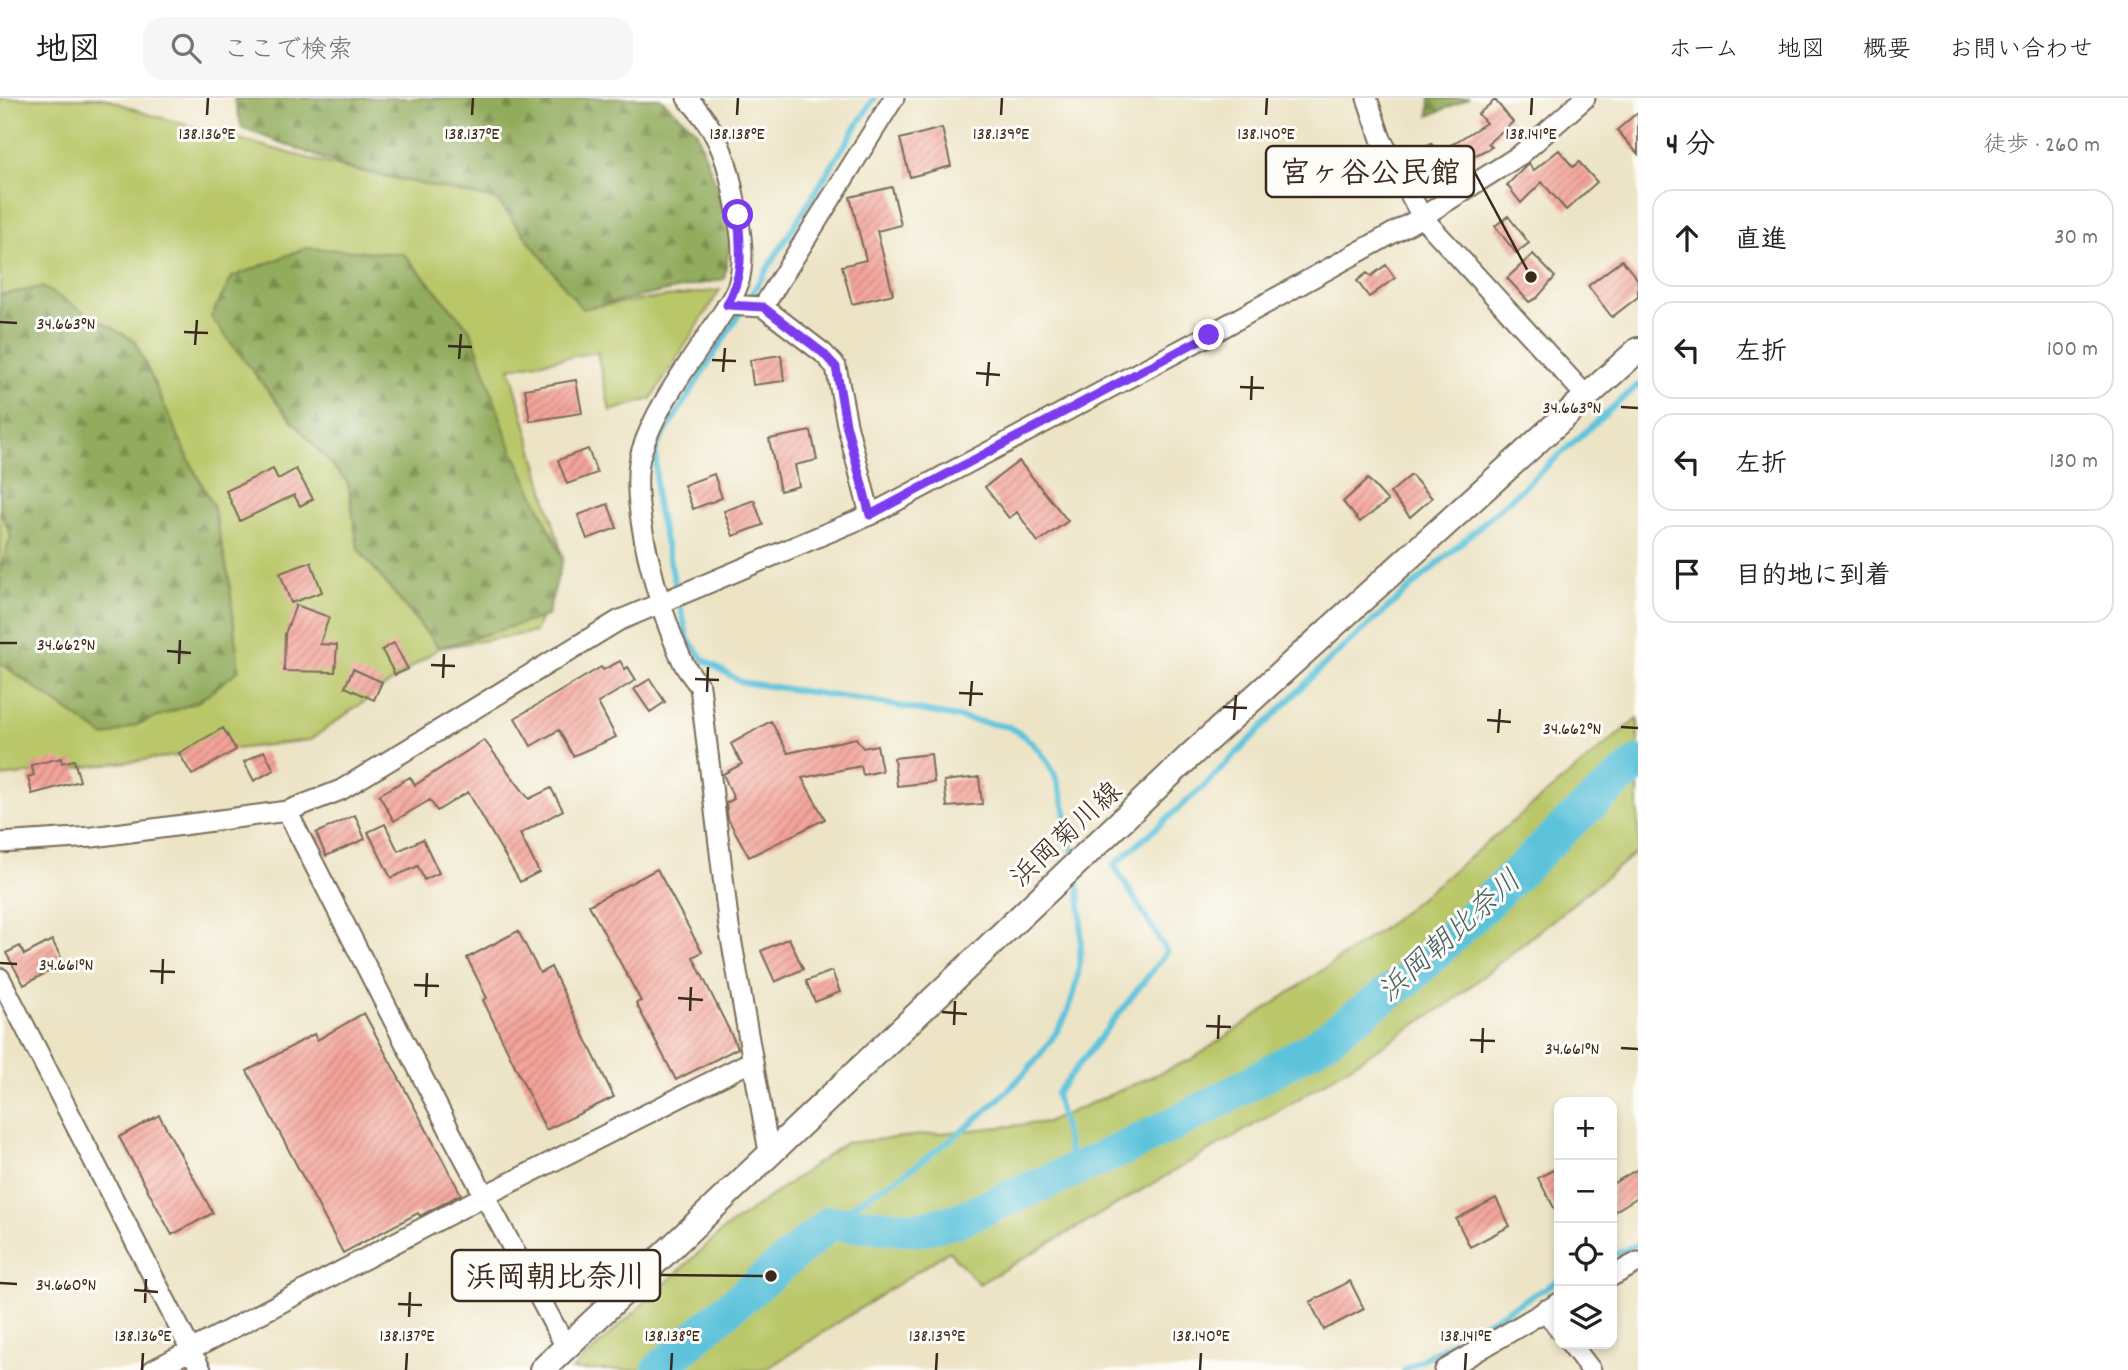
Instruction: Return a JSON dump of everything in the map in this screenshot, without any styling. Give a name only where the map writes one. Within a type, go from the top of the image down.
[{"type":"main road","name":"浜岡菊川線","points":[[542,1370],[1194,752],[1638,350]]},
{"type":"street","points":[[687,98],[706,117],[727,159],[738,215],[742,261],[737,286],[727,305],[662,404],[642,451],[636,491],[660,603],[683,663],[700,687],[729,927],[769,1153]]},
{"type":"street","points":[[763,307],[894,98]]},
{"type":"street","points":[[1367,98],[1381,139],[1422,217],[1587,397]]},
{"type":"street","points":[[0,843],[93,837],[287,811],[341,790],[618,621],[870,515],[1209,335],[1422,217],[1520,155],[1585,98]]},
{"type":"street","points":[[727,305],[763,307],[823,353],[836,367],[846,424],[870,515]]},
{"type":"street","points":[[287,811],[484,1196],[566,1347]]},
{"type":"street","points":[[1,984],[201,1370]]},
{"type":"street","points":[[153,1370],[484,1196],[752,1061]]},
{"type":"street","points":[[1617,1273],[1638,1262]]},
{"type":"street","points":[[1445,1370],[1552,1306]]},
{"type":"street","points":[[1575,1349],[1591,1370]]},
{"type":"green space","points":[[0,98],[105,98],[147,114],[340,167],[497,200],[582,308],[720,290],[651,399],[610,411],[597,352],[510,368],[563,558],[535,632],[439,648],[310,740],[0,777]]},
{"type":"green space","points":[[234,98],[660,98],[696,130],[732,229],[724,279],[582,309],[497,200],[351,169],[242,128]]},
{"type":"green space","points":[[1430,98],[1469,98],[1429,116]]},
{"type":"green space","points":[[306,248],[404,254],[471,331],[508,440],[563,558],[547,616],[439,648],[358,549],[348,483],[282,409],[211,317],[232,277]]},
{"type":"green space","points":[[42,287],[135,341],[192,466],[213,505],[229,578],[239,670],[199,701],[105,737],[0,663],[0,570],[11,537],[0,508],[0,295]]},
{"type":"green space","points":[[1638,718],[1638,851],[1451,1002],[1292,1103],[979,1284],[949,1251],[765,1370],[572,1370],[722,1231],[845,1143],[1048,1122],[1194,1058],[1381,930]]},
{"type":"building","points":[[1495,100],[1513,122],[1488,143],[1492,147],[1447,169],[1450,175],[1426,189],[1407,157],[1431,143],[1438,153],[1486,123],[1478,114]]},
{"type":"building","points":[[1638,112],[1638,154],[1617,130]]},
{"type":"building","points":[[942,128],[951,166],[910,177],[900,139]]},
{"type":"building","points":[[1559,150],[1573,167],[1579,162],[1597,182],[1566,210],[1542,182],[1521,203],[1507,185],[1529,163],[1533,171]]},
{"type":"building","points":[[892,187],[901,225],[877,231],[893,294],[852,304],[842,266],[866,260],[850,197]]},
{"type":"building","points":[[1508,216],[1529,243],[1516,253],[1495,226]]},
{"type":"building","points":[[1533,254],[1555,277],[1537,298],[1529,302],[1507,278]]},
{"type":"building","points":[[1622,260],[1638,280],[1638,297],[1612,317],[1588,286]]},
{"type":"building","points":[[1386,265],[1395,278],[1369,297],[1357,281],[1367,273],[1371,276]]},
{"type":"building","points":[[781,355],[784,381],[753,385],[750,360]]},
{"type":"building","points":[[576,380],[582,413],[530,421],[525,389]]},
{"type":"building","points":[[811,431],[817,460],[795,465],[799,486],[780,491],[769,439]]},
{"type":"building","points":[[588,449],[597,473],[567,484],[558,460]]},
{"type":"building","points":[[1019,461],[1068,521],[1038,542],[1017,512],[1009,518],[985,487]]},
{"type":"building","points":[[273,469],[278,479],[296,469],[313,499],[300,506],[294,495],[240,521],[226,491]]},
{"type":"building","points":[[714,474],[722,498],[693,509],[684,485]]},
{"type":"building","points":[[1411,475],[1432,498],[1410,517],[1390,493]]},
{"type":"building","points":[[1368,479],[1388,501],[1360,522],[1343,502]]},
{"type":"building","points":[[754,500],[763,525],[733,536],[724,511]]},
{"type":"building","points":[[608,504],[617,528],[587,539],[578,515]]},
{"type":"building","points":[[311,562],[322,592],[291,603],[280,573]]},
{"type":"building","points":[[296,605],[329,617],[320,644],[337,645],[335,672],[284,671],[285,634]]},
{"type":"building","points":[[394,643],[408,669],[395,675],[382,650]]},
{"type":"building","points":[[620,661],[625,669],[628,667],[636,680],[598,703],[616,737],[573,756],[559,730],[531,746],[515,718],[601,667],[603,670]]},
{"type":"building","points":[[353,669],[382,682],[374,700],[345,687]]},
{"type":"building","points":[[650,679],[665,702],[650,712],[634,689]]},
{"type":"building","points":[[771,721],[788,753],[856,738],[863,748],[877,745],[882,771],[863,775],[861,766],[802,778],[825,819],[749,857],[728,819],[726,803],[734,799],[723,774],[742,764],[731,744]]},
{"type":"building","points":[[223,728],[236,750],[192,775],[179,753]]},
{"type":"building","points":[[484,740],[529,799],[551,788],[563,810],[520,834],[539,872],[520,882],[468,792],[437,811],[430,800],[394,821],[379,795],[410,777],[415,785]]},
{"type":"building","points":[[264,751],[274,770],[254,781],[244,762]]},
{"type":"building","points":[[931,754],[934,782],[897,786],[894,758]]},
{"type":"building","points":[[61,758],[62,763],[74,760],[80,781],[32,794],[28,777],[34,775],[31,765]]},
{"type":"building","points":[[979,777],[982,804],[947,807],[944,781]]},
{"type":"building","points":[[355,815],[365,839],[326,856],[316,833]]},
{"type":"building","points":[[385,824],[398,851],[423,839],[439,873],[424,880],[418,866],[391,878],[368,832]]},
{"type":"building","points":[[657,869],[702,952],[693,957],[738,1048],[676,1080],[636,1003],[641,1001],[589,905]]},
{"type":"building","points":[[518,931],[540,973],[551,967],[614,1097],[546,1130],[483,1000],[487,998],[467,958]]},
{"type":"building","points":[[789,938],[803,969],[775,982],[761,951]]},
{"type":"building","points":[[52,940],[64,963],[24,985],[6,953],[20,946],[24,955]]},
{"type":"building","points":[[832,971],[840,992],[815,1002],[806,981]]},
{"type":"building","points":[[364,1013],[461,1194],[420,1216],[418,1213],[343,1253],[247,1071],[314,1034],[317,1040]]},
{"type":"building","points":[[159,1115],[213,1213],[172,1235],[119,1137]]},
{"type":"building","points":[[1638,1169],[1638,1197],[1617,1210],[1617,1181]]},
{"type":"building","points":[[1554,1170],[1554,1208],[1538,1178]]},
{"type":"building","points":[[1496,1198],[1510,1226],[1470,1247],[1456,1219]]},
{"type":"building","points":[[1350,1281],[1364,1309],[1324,1330],[1310,1302]]},
{"type":"waterway","points":[[874,98],[656,447],[656,502],[688,639],[703,659],[741,682],[876,702],[1009,727],[1027,738],[1050,766],[1063,800],[1074,858]]},
{"type":"waterway","points":[[1073,1167],[1056,1094],[1167,952],[1114,865],[1203,787],[1323,666],[1638,385]]},
{"type":"waterway","name":"浜岡朝比奈川","points":[[659,1370],[830,1223],[919,1229],[958,1220],[1125,1148],[1206,1108],[1317,1045],[1408,979],[1569,823],[1638,763]]},
{"type":"waterway","points":[[830,1223],[905,1173],[970,1124],[1012,1087],[1047,1045],[1070,1007],[1079,969],[1081,929],[1076,872]]},
{"type":"waterway","points":[[1617,1254],[1638,1244]]},
{"type":"waterway","points":[[1404,1370],[1554,1283]]},
{"type":"place","name":"宮ヶ谷公民館","points":[[1531,277]]},
{"type":"place","name":"浜岡朝比奈川","points":[[771,1276]]},
{"type":"route","points":[[738,215],[742,261],[737,286],[727,305],[763,307],[823,353],[836,367],[846,424],[870,515],[1209,335]]}]
